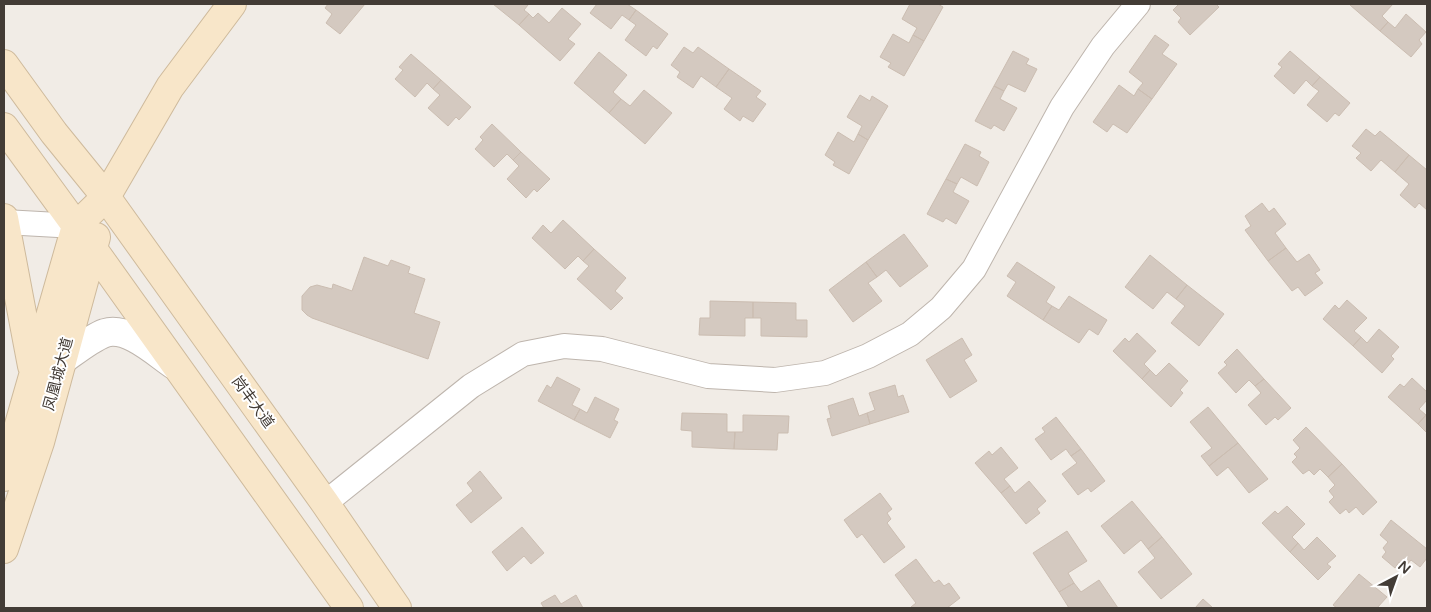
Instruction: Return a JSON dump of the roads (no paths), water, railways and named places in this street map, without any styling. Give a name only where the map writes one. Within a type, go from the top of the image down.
[{"type":"main road","name":"凤凰城大道","points":[[4,477],[76,226],[106,197],[170,87],[232,4]]},
{"type":"main road","name":"岗丰大道","points":[[4,64],[54,133],[106,197],[325,503],[396,608]]},
{"type":"main road","points":[[4,127],[349,608]]},
{"type":"main road","name":"凤凰城大道","points":[[4,549],[40,442],[106,197]]},
{"type":"main road","points":[[4,221],[33,373]]},
{"type":"street","points":[[325,503],[472,386],[523,354],[564,346],[602,349],[708,376],[774,380],[825,373],[868,356],[910,334],[941,308],[974,269],[1062,107],[1103,46],[1138,4]]},
{"type":"street","points":[[4,221],[76,226]]},
{"type":"street","points":[[62,361],[82,346],[105,333],[122,332],[142,343],[176,367]]}]
